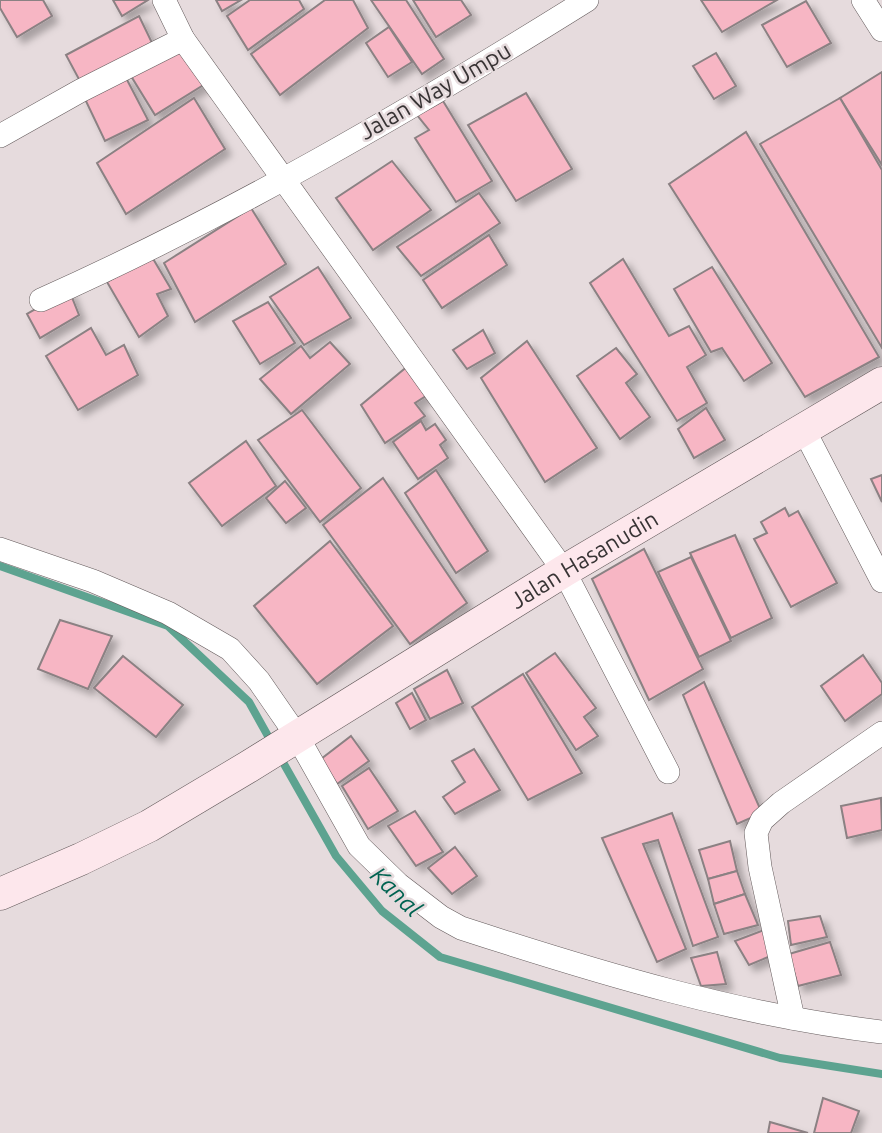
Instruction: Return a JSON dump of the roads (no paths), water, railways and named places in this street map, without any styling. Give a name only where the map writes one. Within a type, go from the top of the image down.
[{"type":"main road","name":"Jalan Hasanudin","points":[[0,894],[149,826],[564,571],[882,383]]},
{"type":"street","points":[[164,0],[183,39],[564,571],[668,772]]},
{"type":"street","name":"Jalan Way Umpu","points":[[41,300],[139,256],[283,180],[587,0]]},
{"type":"street","points":[[863,0],[882,30]]},
{"type":"street","points":[[0,136],[80,91],[183,39]]},
{"type":"street","points":[[804,430],[882,582]]},
{"type":"street","points":[[0,549],[93,581],[168,613],[230,649],[259,681],[359,846],[398,884],[461,928],[592,970],[747,1010],[882,1032]]},
{"type":"street","points":[[793,1018],[760,867],[756,833],[762,820],[780,803],[882,733]]},
{"type":"waterway","name":"Kanal","points":[[0,566],[168,626],[249,702],[273,745]]},
{"type":"waterway","name":"Kanal","points":[[280,757],[336,856],[382,911],[440,957],[780,1058],[882,1074]]}]
